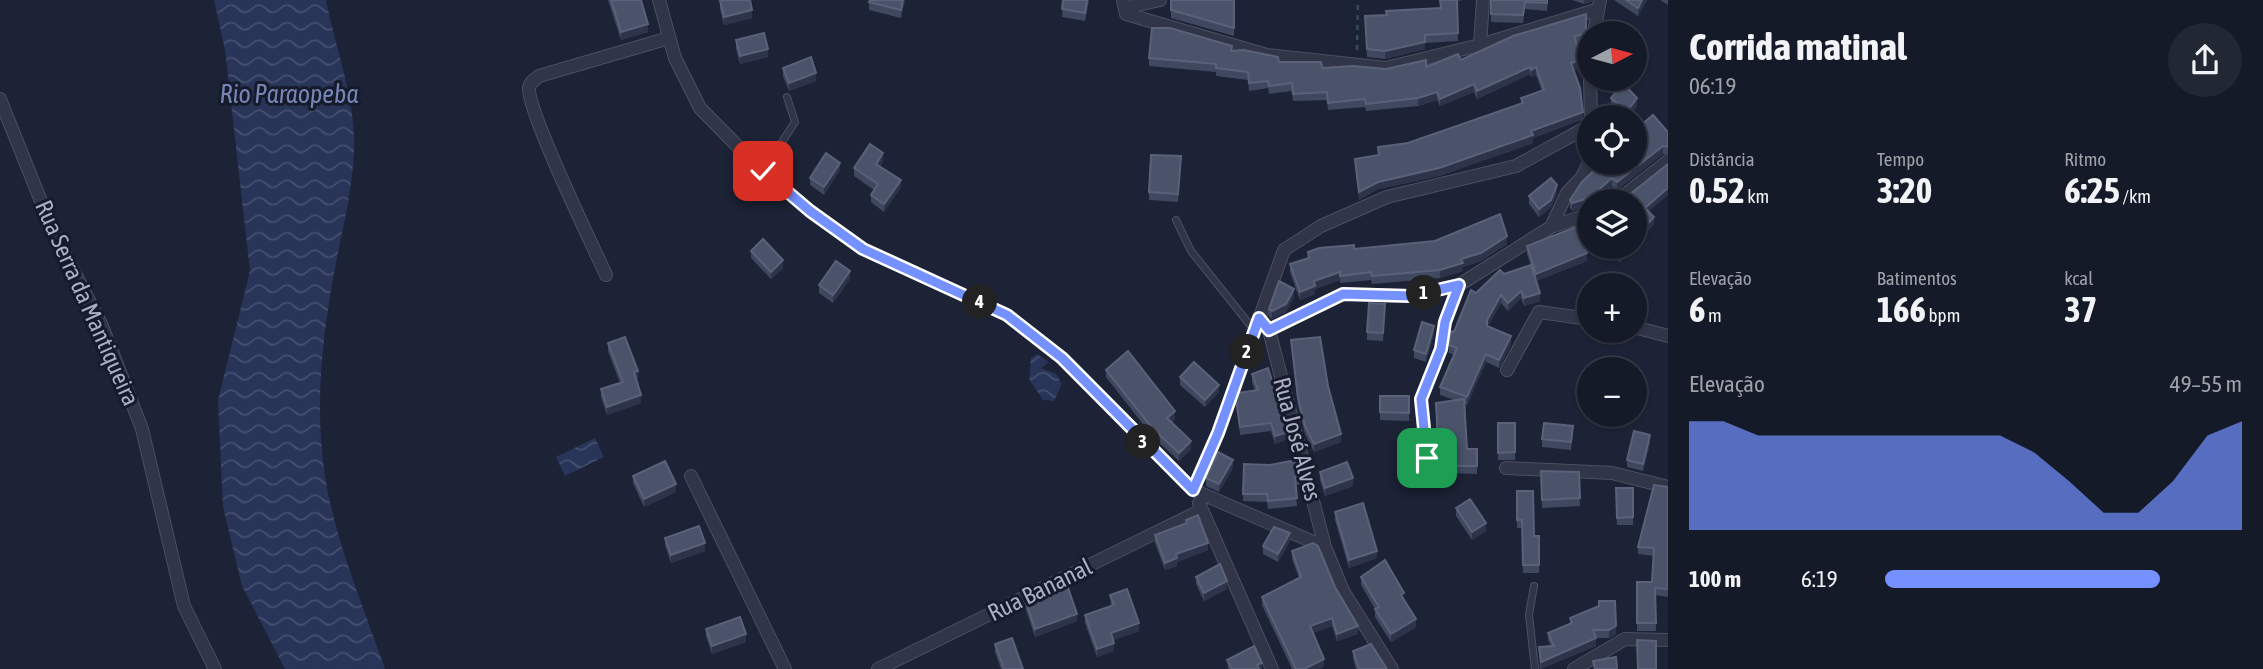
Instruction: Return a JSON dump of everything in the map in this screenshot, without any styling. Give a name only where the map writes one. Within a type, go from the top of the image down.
[{"type":"street","points":[[659,0],[685,83],[700,108],[763,171],[810,211],[863,249],[1007,315],[1062,358],[1193,490],[1272,669]]},
{"type":"street","points":[[1160,0],[1124,4],[1126,14],[1268,55],[1385,68],[1480,45],[1598,5]]},
{"type":"street","points":[[1480,45],[1483,0]]},
{"type":"street","points":[[606,275],[539,122],[529,90],[531,83],[538,76],[669,37]]},
{"type":"street","name":"Rua Serra da Mantiqueira","points":[[0,99],[6,132],[102,326],[142,429],[184,606],[215,669]]},
{"type":"street","points":[[1193,490],[1218,433],[1284,250],[1321,226],[1387,197],[1516,166],[1577,133]]},
{"type":"street","points":[[1632,189],[1668,161]]},
{"type":"street","points":[[1551,227],[1567,193],[1583,175]]},
{"type":"street","points":[[1256,324],[1269,330],[1343,294],[1411,296],[1459,285],[1551,227],[1577,218]]},
{"type":"street","points":[[1427,458],[1421,399],[1441,349],[1445,322],[1459,285]]},
{"type":"street","points":[[1507,370],[1539,312],[1577,317]]},
{"type":"street","name":"Rua José Alves","points":[[1269,330],[1325,547],[1343,592],[1392,669]]},
{"type":"street","points":[[1647,330],[1668,336]]},
{"type":"street","points":[[1506,468],[1612,473],[1668,487]]},
{"type":"street","points":[[691,476],[785,669]]},
{"type":"street","points":[[1193,490],[1325,547]]},
{"type":"street","name":"Rua Bananal","points":[[878,669],[895,665],[1202,510]]},
{"type":"street","points":[[1574,669],[1625,639],[1668,640]]},
{"type":"lane","points":[[763,171],[795,122],[787,97]]},
{"type":"lane","points":[[1176,220],[1191,251],[1256,324]]},
{"type":"lane","points":[[1534,586],[1529,615],[1535,669]]},
{"type":"path","points":[[1357,64],[1358,0]]},
{"type":"water","name":"Rio Paraopeba","points":[[214,0],[326,0],[349,94],[354,151],[325,333],[320,386],[321,440],[329,500],[385,669],[285,669],[242,586],[223,507],[218,400],[250,271],[225,50]]},
{"type":"water","points":[[1037,354],[1049,362],[1041,368],[1056,374],[1062,384],[1054,401],[1043,400],[1029,379],[1031,358]]},
{"type":"water","points":[[595,438],[604,457],[565,476],[556,457]]},
{"type":"building","points":[[611,0],[641,0],[648,24],[621,32]]},
{"type":"building","points":[[750,0],[752,10],[724,17],[720,1]]},
{"type":"building","points":[[903,0],[901,10],[869,2]]},
{"type":"building","points":[[1063,0],[1087,0],[1085,13],[1062,9]]},
{"type":"building","points":[[1171,0],[1234,0],[1234,28],[1171,10]]},
{"type":"building","points":[[1440,0],[1457,0],[1458,33],[1425,35],[1425,42],[1385,51],[1367,49],[1365,16],[1387,15],[1386,11],[1441,8]]},
{"type":"building","points":[[1491,0],[1547,0],[1547,3],[1525,2],[1523,15],[1491,14]]},
{"type":"building","points":[[1626,0],[1642,0],[1638,8]]},
{"type":"building","points":[[1586,14],[1586,21],[1577,21],[1577,35],[1574,36],[1577,61],[1571,63],[1582,105],[1577,105],[1577,114],[1531,131],[1533,135],[1439,168],[1378,182],[1359,192],[1355,159],[1379,155],[1378,147],[1408,143],[1523,103],[1521,98],[1544,90],[1536,67],[1531,70],[1530,67],[1477,91],[1474,84],[1440,99],[1437,92],[1418,98],[1366,104],[1365,99],[1328,103],[1327,92],[1293,94],[1292,83],[1269,86],[1268,81],[1249,83],[1248,72],[1216,68],[1216,64],[1149,58],[1152,28],[1170,28],[1232,46],[1231,51],[1244,50],[1278,57],[1279,62],[1321,62],[1322,68],[1354,66],[1386,69],[1426,60],[1426,67],[1458,54],[1461,60],[1513,36]]},
{"type":"building","points":[[764,33],[768,49],[740,56],[736,40]]},
{"type":"building","points":[[811,57],[816,73],[789,83],[783,68]]},
{"type":"building","points":[[1617,91],[1630,91],[1637,98],[1632,105],[1620,105],[1611,98]]},
{"type":"building","points":[[1653,115],[1668,132],[1668,147],[1663,146],[1647,159],[1647,120]]},
{"type":"building","points":[[870,144],[883,153],[876,164],[901,180],[884,204],[871,195],[878,184],[854,168]]},
{"type":"building","points":[[826,153],[840,163],[824,187],[810,178]]},
{"type":"building","points":[[1151,155],[1181,156],[1178,194],[1149,192]]},
{"type":"building","points":[[1668,164],[1668,188],[1647,206],[1647,189],[1637,189]]},
{"type":"building","points":[[1589,175],[1626,175],[1617,182],[1612,178],[1599,189],[1577,189]]},
{"type":"building","points":[[1551,178],[1557,185],[1551,200],[1539,209],[1529,196]]},
{"type":"building","points":[[1577,190],[1577,202],[1572,203],[1570,200]]},
{"type":"building","points":[[1647,210],[1654,217],[1647,224]]},
{"type":"building","points":[[1500,214],[1507,236],[1481,253],[1461,259],[1463,263],[1440,270],[1372,276],[1371,272],[1340,276],[1340,272],[1314,281],[1315,286],[1300,292],[1290,264],[1309,258],[1308,252],[1319,248],[1354,245],[1354,249],[1435,241]]},
{"type":"building","points":[[1577,226],[1577,257],[1536,274],[1527,246]]},
{"type":"building","points":[[763,239],[783,260],[771,272],[751,251]]},
{"type":"building","points":[[836,261],[850,271],[833,295],[819,285]]},
{"type":"building","points":[[1531,265],[1540,293],[1524,298],[1521,291],[1508,303],[1501,295],[1487,320],[1487,326],[1511,336],[1499,360],[1486,354],[1467,397],[1440,387],[1457,348],[1449,345],[1451,331],[1454,332],[1471,290],[1476,293],[1500,270],[1504,274]]},
{"type":"building","points":[[1279,281],[1294,289],[1286,304],[1272,311],[1269,309]]},
{"type":"building","points":[[1369,303],[1385,304],[1383,333],[1367,332]]},
{"type":"building","points":[[1422,322],[1434,326],[1426,354],[1414,350]]},
{"type":"building","points":[[625,337],[638,371],[634,372],[641,395],[607,407],[601,389],[623,382],[608,343]]},
{"type":"building","points":[[1320,337],[1328,386],[1341,434],[1314,444],[1305,426],[1298,398],[1291,340]]},
{"type":"building","points":[[1128,351],[1175,411],[1167,418],[1191,441],[1179,453],[1153,429],[1106,370]]},
{"type":"building","points":[[1194,362],[1219,385],[1205,400],[1180,377]]},
{"type":"building","points":[[1268,368],[1288,432],[1275,436],[1271,423],[1240,427],[1236,400],[1239,393],[1258,390],[1252,374]]},
{"type":"building","points":[[1380,396],[1409,396],[1409,413],[1380,412]]},
{"type":"building","points":[[1464,399],[1467,449],[1477,449],[1477,466],[1448,466],[1448,441],[1438,441],[1436,403]]},
{"type":"building","points":[[1498,423],[1515,423],[1515,452],[1498,453]]},
{"type":"building","points":[[1544,423],[1573,426],[1571,442],[1542,439]]},
{"type":"building","points":[[1634,431],[1650,435],[1643,464],[1627,460]]},
{"type":"building","points":[[1218,452],[1233,460],[1219,484],[1206,478]]},
{"type":"building","points":[[1296,460],[1300,477],[1295,477],[1297,498],[1268,501],[1267,494],[1243,494],[1244,464],[1270,465]]},
{"type":"building","points":[[665,461],[676,484],[644,499],[633,476]]},
{"type":"building","points":[[1347,462],[1353,478],[1325,488],[1320,472]]},
{"type":"building","points":[[1541,471],[1579,472],[1580,498],[1542,500]]},
{"type":"building","points":[[1654,485],[1668,487],[1668,589],[1655,588],[1656,623],[1637,623],[1637,582],[1652,582],[1654,548],[1638,547]]},
{"type":"building","points":[[1616,488],[1633,488],[1633,517],[1617,518]]},
{"type":"building","points":[[1517,491],[1533,491],[1534,536],[1539,536],[1539,565],[1523,565],[1522,520],[1517,520]]},
{"type":"building","points":[[1470,499],[1486,523],[1472,532],[1456,508]]},
{"type":"building","points":[[1363,503],[1377,551],[1349,560],[1335,512]]},
{"type":"building","points":[[1198,515],[1208,543],[1176,554],[1177,558],[1165,563],[1155,535],[1187,523],[1186,520]]},
{"type":"building","points":[[699,526],[705,543],[671,555],[665,538]]},
{"type":"building","points":[[1274,527],[1290,533],[1278,554],[1263,546]]},
{"type":"building","points":[[1313,543],[1318,546],[1335,587],[1358,626],[1337,634],[1332,618],[1310,626],[1324,659],[1304,669],[1296,669],[1262,597],[1301,577],[1292,551]]},
{"type":"building","points":[[1385,560],[1404,593],[1401,595],[1416,619],[1391,634],[1375,609],[1379,607],[1361,577]]},
{"type":"building","points":[[1220,564],[1227,581],[1204,593],[1196,577]]},
{"type":"building","points":[[1065,579],[1077,614],[1035,629],[1025,599]]},
{"type":"building","points":[[1127,589],[1139,623],[1111,633],[1114,643],[1097,649],[1085,615],[1114,605],[1110,595]]},
{"type":"building","points":[[1599,601],[1615,601],[1616,626],[1609,630],[1593,630],[1596,638],[1541,662],[1539,647],[1554,646],[1548,633],[1572,623],[1570,618],[1599,606]]},
{"type":"building","points":[[740,617],[746,634],[712,646],[706,629]]},
{"type":"building","points":[[1012,638],[1023,669],[1004,669],[995,644]]},
{"type":"building","points":[[1637,640],[1656,641],[1656,669],[1638,669]]},
{"type":"building","points":[[1371,644],[1387,669],[1359,669],[1353,651]]},
{"type":"building","points":[[1254,646],[1262,663],[1257,665],[1259,669],[1232,669],[1227,660]]},
{"type":"building","points":[[1616,657],[1617,669],[1595,669],[1593,661]]},
{"type":"route","points":[[763,171],[810,211],[863,249],[1007,315],[1062,358],[1193,490],[1218,433],[1259,318],[1269,330],[1343,294],[1411,296],[1459,285],[1445,322],[1441,349],[1421,399],[1427,458]]}]
